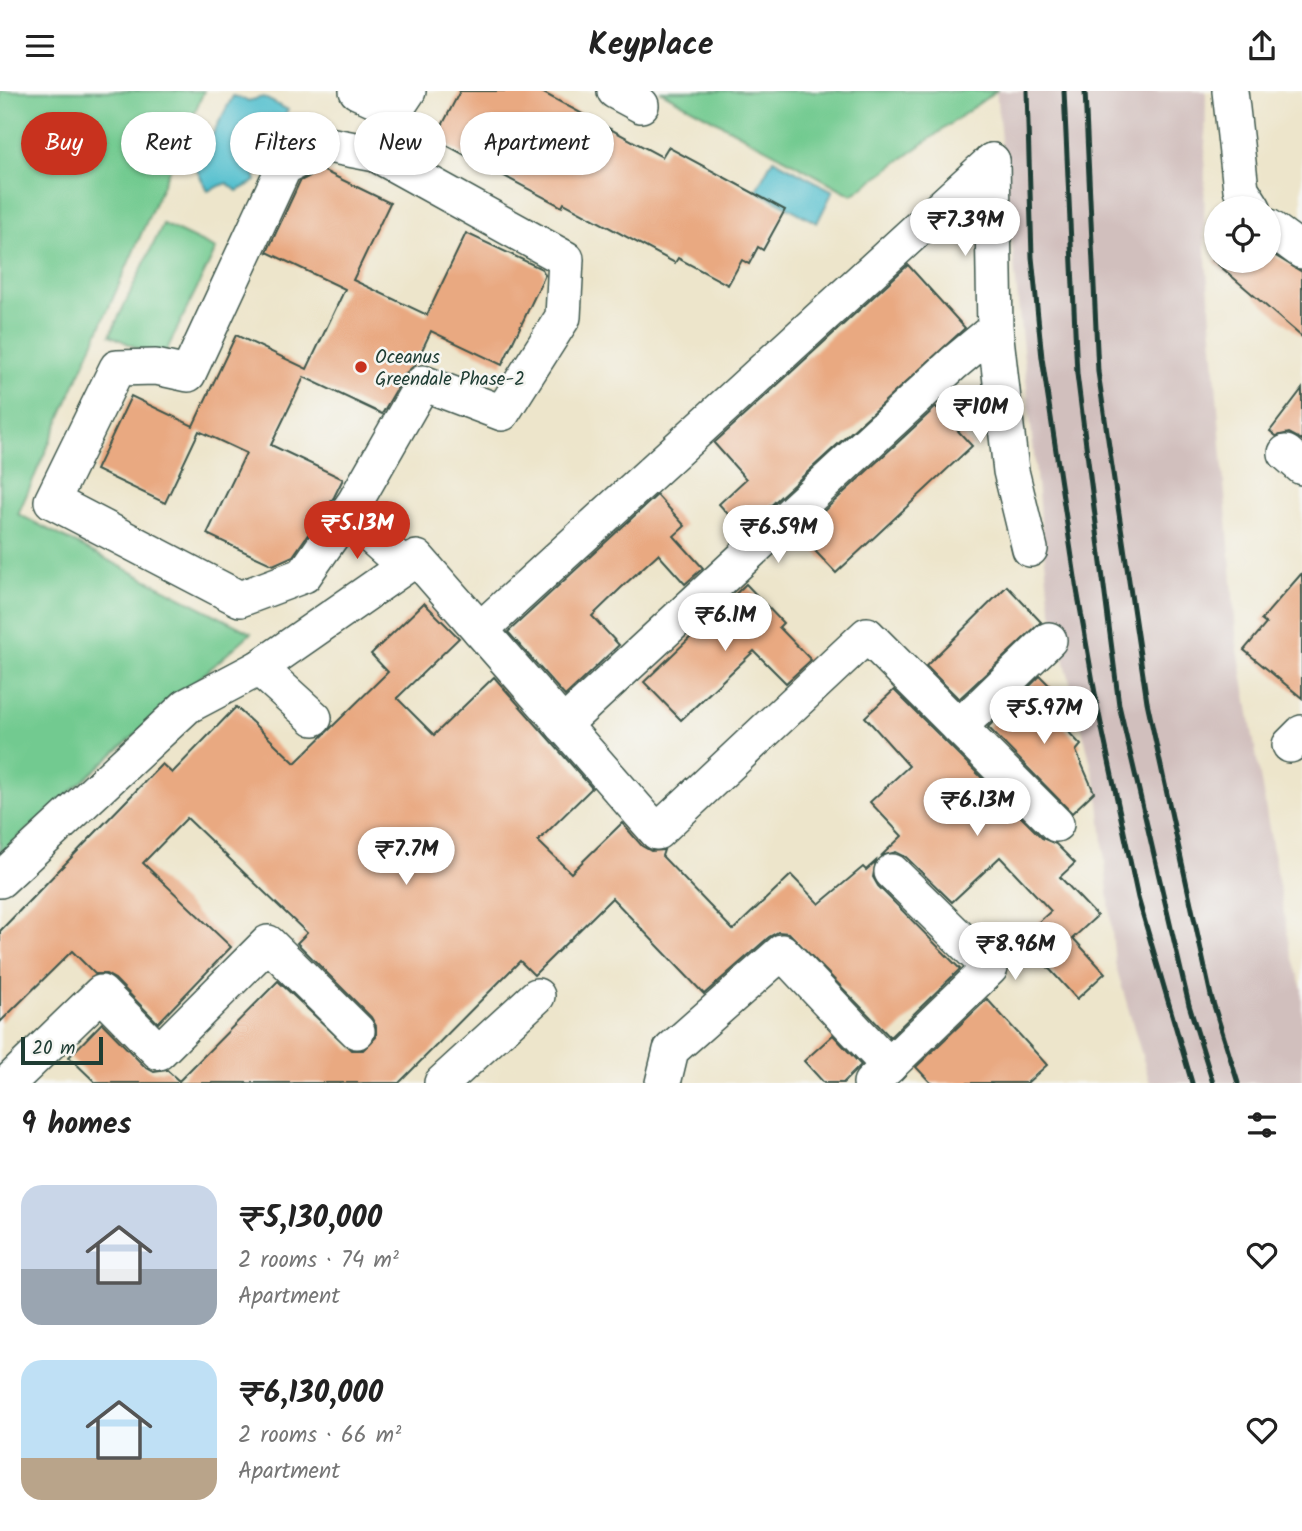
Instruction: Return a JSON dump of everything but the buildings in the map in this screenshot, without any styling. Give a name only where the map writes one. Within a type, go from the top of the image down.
[{"type":"street","points":[[357,91],[402,100]]},
{"type":"street","points":[[1230,91],[1241,189],[1245,196]]},
{"type":"street","points":[[354,150],[328,145],[284,167],[188,374],[156,366],[117,368],[51,501],[240,599],[304,575],[346,514],[424,383],[502,413],[563,317],[566,259],[414,175]]},
{"type":"street","points":[[480,630],[992,161],[995,330],[1011,471],[1030,549]]},
{"type":"street","points":[[1281,236],[1302,251]]},
{"type":"street","points":[[563,725],[944,372],[995,330]]},
{"type":"street","points":[[346,514],[405,566]]},
{"type":"street","points":[[0,880],[187,706],[259,668],[417,558],[657,832],[867,635],[1056,824]]},
{"type":"street","points":[[959,727],[1049,640]]},
{"type":"street","points":[[259,668],[314,718]]},
{"type":"street","points":[[663,1083],[671,1050],[782,952],[880,1074],[990,968],[892,872]]},
{"type":"street","points":[[8,1083],[100,993],[159,1052],[268,943],[357,1031]]},
{"type":"street","points":[[442,1083],[537,996]]},
{"type":"shaded area","points":[[996,91],[1206,91],[1204,273],[1207,273],[1237,644],[1290,949],[1302,989],[1302,1083],[1150,1083],[1115,963],[1098,792],[1049,599]]},
{"type":"green space","points":[[0,91],[204,91],[195,112],[121,112],[121,175],[167,175],[18,514],[251,633],[0,854]]},
{"type":"green space","points":[[660,91],[996,91],[852,195]]},
{"type":"green space","points":[[163,224],[216,249],[162,360],[110,335]]},
{"type":"water","points":[[233,96],[248,101],[263,97],[288,110],[230,112],[230,175],[255,175],[256,181],[237,191],[227,183],[208,191],[199,175],[216,175],[216,128]]},
{"type":"water","points":[[773,159],[833,191],[817,223],[756,190]]},
{"type":"railway","points":[[1027,91],[1032,257],[1042,358],[1076,584],[1097,705],[1138,898],[1192,1083]]},
{"type":"railway","points":[[1064,91],[1077,374],[1119,705],[1189,1005],[1213,1083]]},
{"type":"railway","points":[[1085,91],[1098,372],[1147,702],[1211,996],[1238,1083]]},
{"type":"place","name":"Oceanus Greendale Phase-2","points":[[361,367]]}]
